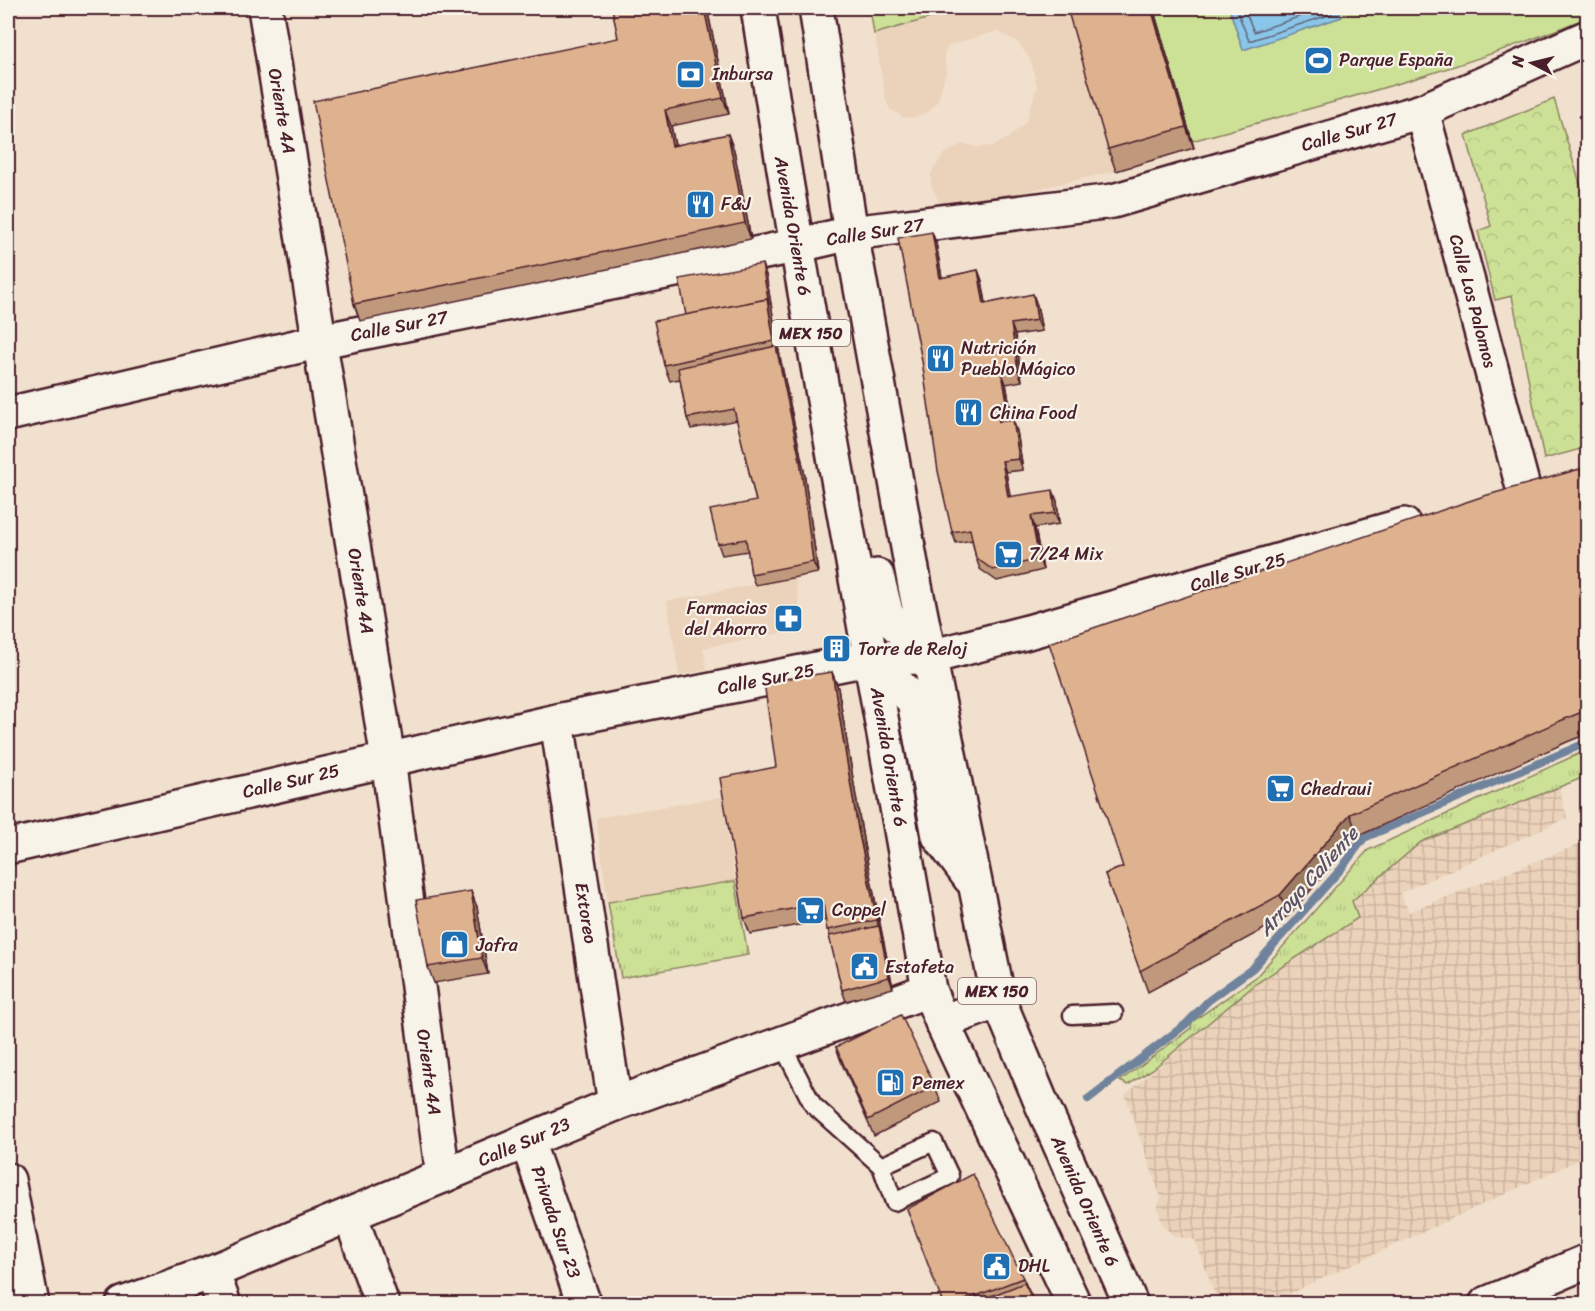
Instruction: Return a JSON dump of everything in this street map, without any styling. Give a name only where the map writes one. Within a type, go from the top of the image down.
[{"type":"street","name":"Oriente 4A","points":[[265,8],[388,759],[443,1176]]},
{"type":"street","name":"Avenida Oriente 6","points":[[758,8],[795,246],[872,658],[929,990],[1074,1304]]},
{"type":"street","name":"Avenida Oriente 6","points":[[816,8],[851,233],[930,657],[999,1001],[1041,1102],[1131,1304]]},
{"type":"street","name":"Calle Sur 27","points":[[8,414],[321,341],[851,233],[1113,201],[1422,111],[1587,37]]},
{"type":"street","name":"Calle Los Palomos","points":[[1422,111],[1524,491]]},
{"type":"street","points":[[1490,501],[1556,482]]},
{"type":"street","points":[[841,491],[860,511],[887,616],[930,657]]},
{"type":"street","name":"Calle Sur 25","points":[[8,847],[557,722],[872,658],[930,657],[1028,632],[1432,517]]},
{"type":"street","points":[[872,658],[914,701],[939,837],[976,887]]},
{"type":"street","name":"Extoreo","points":[[557,722],[615,1104]]},
{"type":"street","name":"Calle Sur 23","points":[[123,1304],[212,1272],[615,1104],[929,990]]},
{"type":"street","points":[[942,1022],[999,1001]]},
{"type":"street","name":"Privada Sur 23","points":[[527,1141],[584,1304]]},
{"type":"street","points":[[8,1180],[32,1304]]},
{"type":"street","points":[[350,1215],[382,1304]]},
{"type":"street","points":[[1486,1304],[1587,1261]]},
{"type":"street","points":[[212,1272],[224,1304]]},
{"type":"lane","points":[[1072,1015],[1114,1013]]},
{"type":"lane","points":[[781,1043],[813,1105],[881,1166]]},
{"type":"shaded area","points":[[968,8],[1068,8],[1116,171],[948,209],[939,202],[931,185],[931,173],[944,154],[962,144],[977,147],[993,146],[1008,138],[1026,122],[1037,87],[1031,61],[1018,42],[997,31],[950,45],[944,53],[946,71],[938,101],[928,112],[912,118],[903,117],[890,109],[886,101],[875,35]]},
{"type":"shaded area","points":[[795,577],[803,629],[703,648],[707,670],[679,675],[667,601]]},
{"type":"shaded area","points":[[1559,787],[1567,818],[1400,893],[1409,912],[1587,841],[1587,1156],[1269,1303],[1218,1303],[1195,1240],[1174,1236],[1161,1222],[1158,1206],[1161,1198],[1125,1095],[1257,983],[1357,918],[1352,901],[1421,842]]},
{"type":"shaded area","points":[[722,797],[735,881],[608,902],[596,818]]},
{"type":"green space","points":[[870,8],[965,8],[874,34]]},
{"type":"green space","name":"Parque España","points":[[1153,8],[1587,8],[1588,17],[1442,70],[1192,141]]},
{"type":"green space","points":[[1554,99],[1587,206],[1588,447],[1544,459],[1512,296],[1495,300],[1478,231],[1491,226],[1466,135]]},
{"type":"green space","points":[[1587,750],[1587,776],[1421,842],[1352,901],[1358,918],[1257,983],[1153,1069],[1128,1085],[1120,1081],[1191,1028],[1192,1022],[1256,977],[1368,850]]},
{"type":"green space","points":[[735,881],[748,955],[621,978],[608,902]]},
{"type":"water","points":[[1229,8],[1339,8],[1342,17],[1243,50]]},
{"type":"building","points":[[612,8],[704,8],[723,98],[665,110],[672,146],[728,134],[745,223],[354,304],[313,101],[618,38]]},
{"type":"building","points":[[1067,8],[1151,8],[1186,127],[1108,149]]},
{"type":"building","points":[[932,232],[940,278],[978,270],[984,304],[1033,294],[1037,320],[1011,324],[1018,370],[1002,373],[1007,401],[996,403],[999,422],[1013,420],[1019,459],[1002,461],[1008,497],[1053,490],[1055,513],[1031,516],[1039,559],[993,570],[976,558],[970,529],[952,532],[938,471],[922,361],[898,238]]},
{"type":"building","points":[[762,264],[769,305],[767,299],[686,315],[679,279]]},
{"type":"building","points":[[767,299],[774,341],[664,365],[654,321]]},
{"type":"building","points":[[776,346],[800,460],[813,562],[751,574],[746,539],[718,544],[710,510],[756,501],[734,409],[687,418],[678,368]]},
{"type":"building","name":"Chedraui","points":[[1580,469],[1587,491],[1587,710],[1350,814],[1280,895],[1140,971],[1105,874],[1123,867],[1049,643],[1484,496]]},
{"type":"building","points":[[842,636],[844,649],[827,651],[825,638]]},
{"type":"building","points":[[832,672],[858,829],[877,920],[827,930],[823,903],[744,918],[720,778],[776,767],[764,682]]},
{"type":"building","name":"Jafra","points":[[471,891],[482,958],[428,967],[416,900]]},
{"type":"building","name":"Estafeta","points":[[879,926],[889,977],[842,990],[829,936]]},
{"type":"building","name":"Pemex","points":[[901,1015],[935,1086],[868,1120],[836,1047]]},
{"type":"building","points":[[973,1174],[1023,1278],[955,1304],[943,1304],[907,1209]]},
{"type":"building","points":[[1024,1283],[1035,1304],[971,1304]]},
{"type":"building","points":[[1208,1299],[1225,1303],[1226,1304],[1200,1304]]},
{"type":"waterway","name":"Arroyo Caliente","points":[[1088,1099],[1186,1024],[1208,1001],[1253,968],[1341,869],[1364,838],[1588,742]]},
{"type":"place","name":"Parque España","points":[[1318,60]]},
{"type":"place","name":"Inbursa","points":[[691,74]]},
{"type":"place","name":"F&J","points":[[700,204]]},
{"type":"place","name":"Nutrición Pueblo Mágico","points":[[940,358]]},
{"type":"place","name":"China Food","points":[[969,413]]},
{"type":"place","name":"7/24 Mix","points":[[1008,554]]},
{"type":"place","name":"Farmacias del Ahorro","points":[[788,618]]},
{"type":"place","name":"Torre de Reloj","points":[[837,649]]},
{"type":"place","name":"Chedraui","points":[[1280,789]]},
{"type":"place","name":"Coppel","points":[[811,910]]},
{"type":"place","name":"Jafra","points":[[455,945]]},
{"type":"place","name":"Estafeta","points":[[864,967]]},
{"type":"place","name":"Pemex","points":[[891,1083]]},
{"type":"place","name":"DHL","points":[[997,1266]]}]
